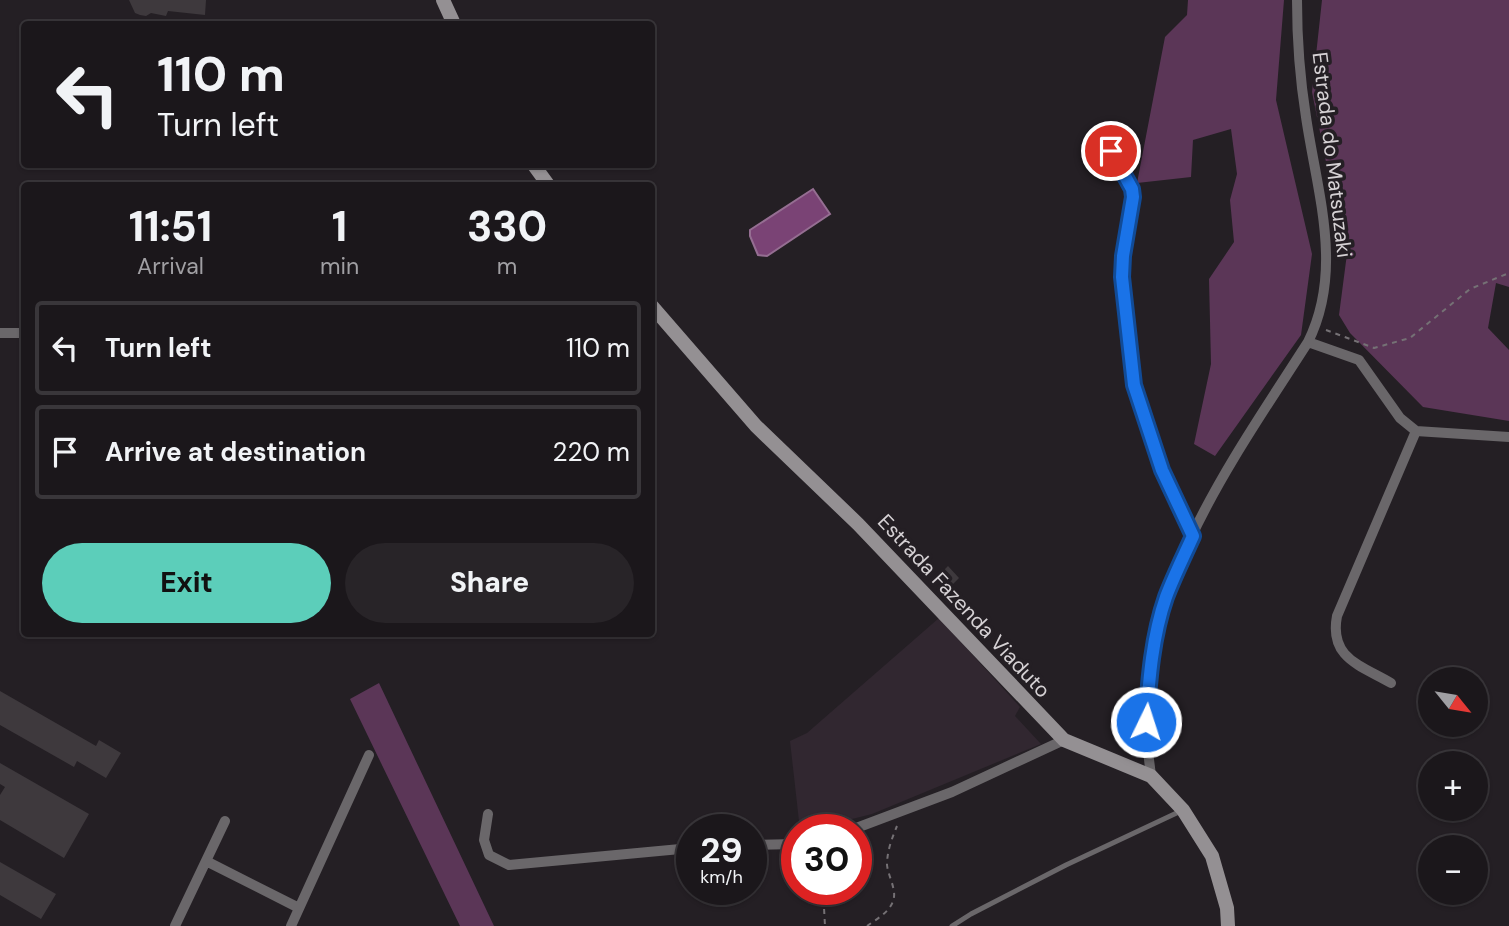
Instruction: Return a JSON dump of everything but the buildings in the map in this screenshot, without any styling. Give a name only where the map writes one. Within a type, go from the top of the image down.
[{"type":"street","points":[[443,0],[453,21]]},
{"type":"street","name":"Estrada do Matsuzaki","points":[[1151,776],[1146,722],[1149,678],[1156,635],[1166,599],[1193,536],[1248,437],[1316,326],[1327,274],[1327,249],[1299,58],[1297,0]]},
{"type":"street","points":[[1111,151],[1132,189],[1133,197],[1122,277],[1134,385],[1162,470],[1193,536]]},
{"type":"street","name":"Estrada Fazenda Viaduto","points":[[655,310],[756,426],[858,524],[1064,740],[1151,776],[1182,810],[1212,856],[1227,908],[1228,926]]},
{"type":"street","points":[[0,333],[21,333]]},
{"type":"street","points":[[1308,342],[1359,360],[1400,418],[1416,431],[1509,437]]},
{"type":"street","points":[[1391,683],[1342,652],[1334,632],[1337,617],[1416,431]]},
{"type":"street","points":[[872,823],[952,792],[1064,740]]},
{"type":"street","points":[[291,926],[369,755]]},
{"type":"street","points":[[488,814],[484,840],[489,855],[509,865],[676,849]]},
{"type":"street","points":[[175,926],[226,821]]},
{"type":"street","points":[[205,861],[299,908]]},
{"type":"lane","points":[[952,926],[1066,865],[1182,810]]},
{"type":"path","points":[[1316,326],[1374,348],[1386,345],[1410,338],[1470,289],[1509,273]]},
{"type":"path","points":[[867,926],[887,911],[893,902],[894,892],[887,863],[902,812]]},
{"type":"path","points":[[823,905],[825,926]]},
{"type":"shaded area","points":[[1188,0],[1284,0],[1276,100],[1312,254],[1301,335],[1215,456],[1194,444],[1211,364],[1209,279],[1234,242],[1230,200],[1237,174],[1231,129],[1193,140],[1191,177],[1137,183],[1165,37],[1187,15]]},
{"type":"shaded area","points":[[1322,0],[1509,0],[1509,287],[1496,283],[1488,328],[1509,350],[1509,421],[1423,407],[1350,333],[1339,315],[1348,246],[1330,182],[1312,92]]},
{"type":"shaded area","points":[[813,189],[830,214],[767,256],[758,255],[750,230]]},
{"type":"shaded area","points":[[939,618],[1020,707],[1015,716],[1041,744],[872,814],[798,814],[790,741],[807,733]]},
{"type":"shaded area","points":[[379,683],[494,926],[460,926],[350,699]]},
{"type":"route","points":[[1111,151],[1132,189],[1133,197],[1122,277],[1134,385],[1162,470],[1193,536],[1166,599],[1156,635],[1146,722]]}]
